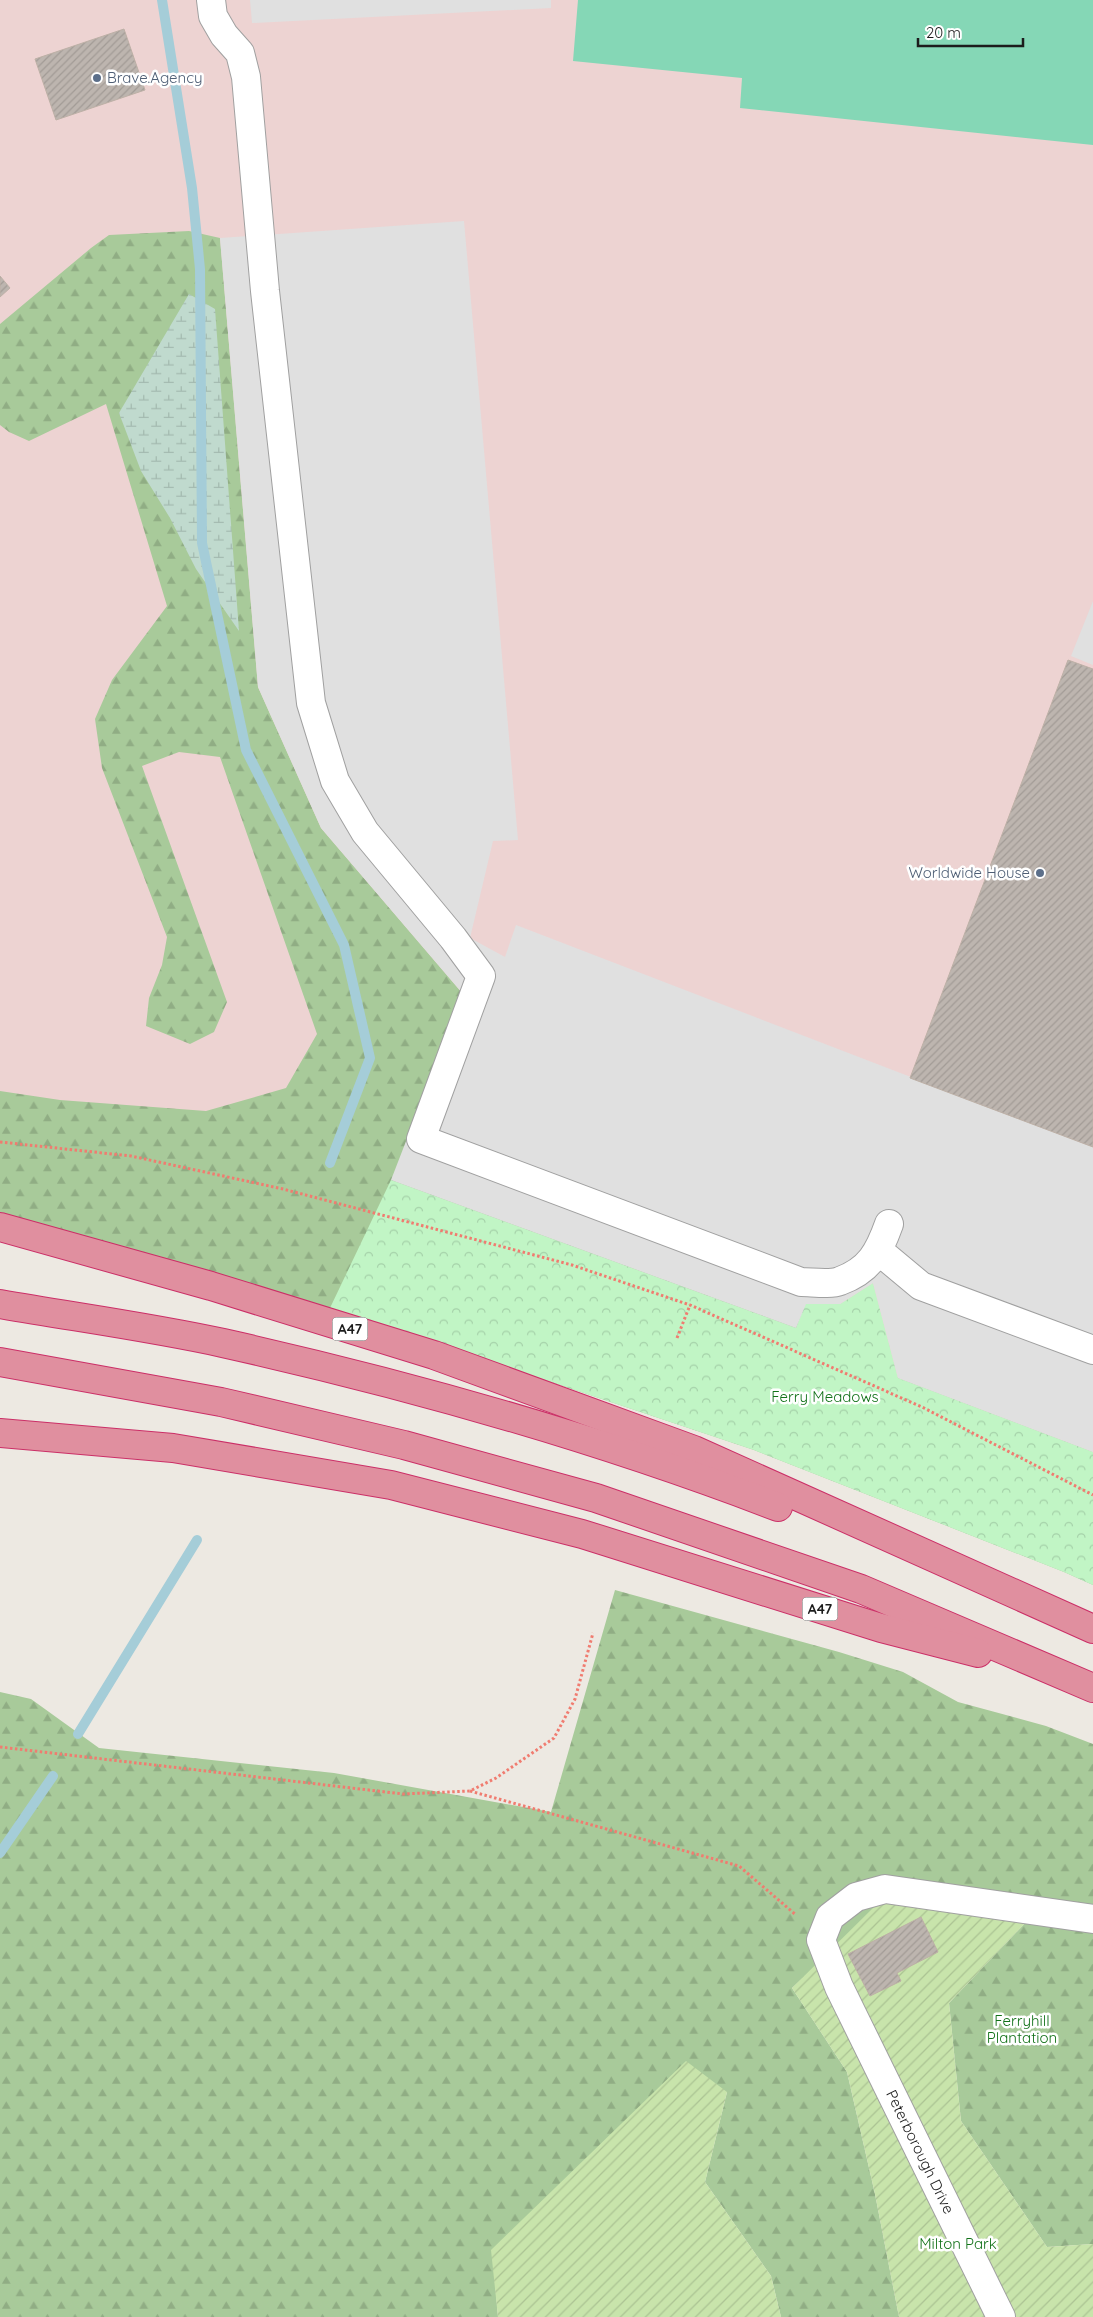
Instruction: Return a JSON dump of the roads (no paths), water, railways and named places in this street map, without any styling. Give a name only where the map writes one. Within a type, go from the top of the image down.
[{"type":"highway","name":"A47","points":[[0,1227],[211,1286],[434,1355],[684,1447],[1092,1629]]},
{"type":"highway","name":"A47","points":[[0,1304],[221,1343],[424,1392],[687,1472],[1092,1629]]},
{"type":"highway","name":"A47","points":[[0,1362],[221,1402],[404,1445],[596,1498],[862,1589],[1093,1688]]},
{"type":"highway","name":"A47","points":[[0,1434],[172,1448],[391,1485],[582,1534],[881,1628],[1062,1674]]},
{"type":"street","points":[[212,0],[213,16],[224,35],[240,53],[246,77],[265,291],[311,703],[335,781],[365,832],[453,938],[481,976],[421,1138],[801,1282],[839,1282],[868,1264],[879,1251],[889,1224]]},
{"type":"street","points":[[879,1251],[921,1286],[1093,1350]]},
{"type":"street","name":"Peterborough Drive","points":[[1001,2317],[839,1987],[821,1940],[830,1917],[856,1897],[884,1888],[1093,1918]]},
{"type":"waterway","points":[[162,0],[192,188],[200,269],[202,543],[246,750],[344,945],[370,1058],[330,1163]]},
{"type":"waterway","points":[[78,1734],[197,1540]]},
{"type":"waterway","points":[[0,1853],[53,1776]]},
{"type":"place","name":"Brave.Agency","points":[[97,78]]},
{"type":"place","name":"Worldwide House","points":[[1040,873]]},
{"type":"park label","name":"Ferry Meadows","points":[[825,1397]]},
{"type":"park label","name":"Ferryhill Plantation","points":[[1022,2030]]},
{"type":"park label","name":"Milton Park","points":[[958,2244]]}]
